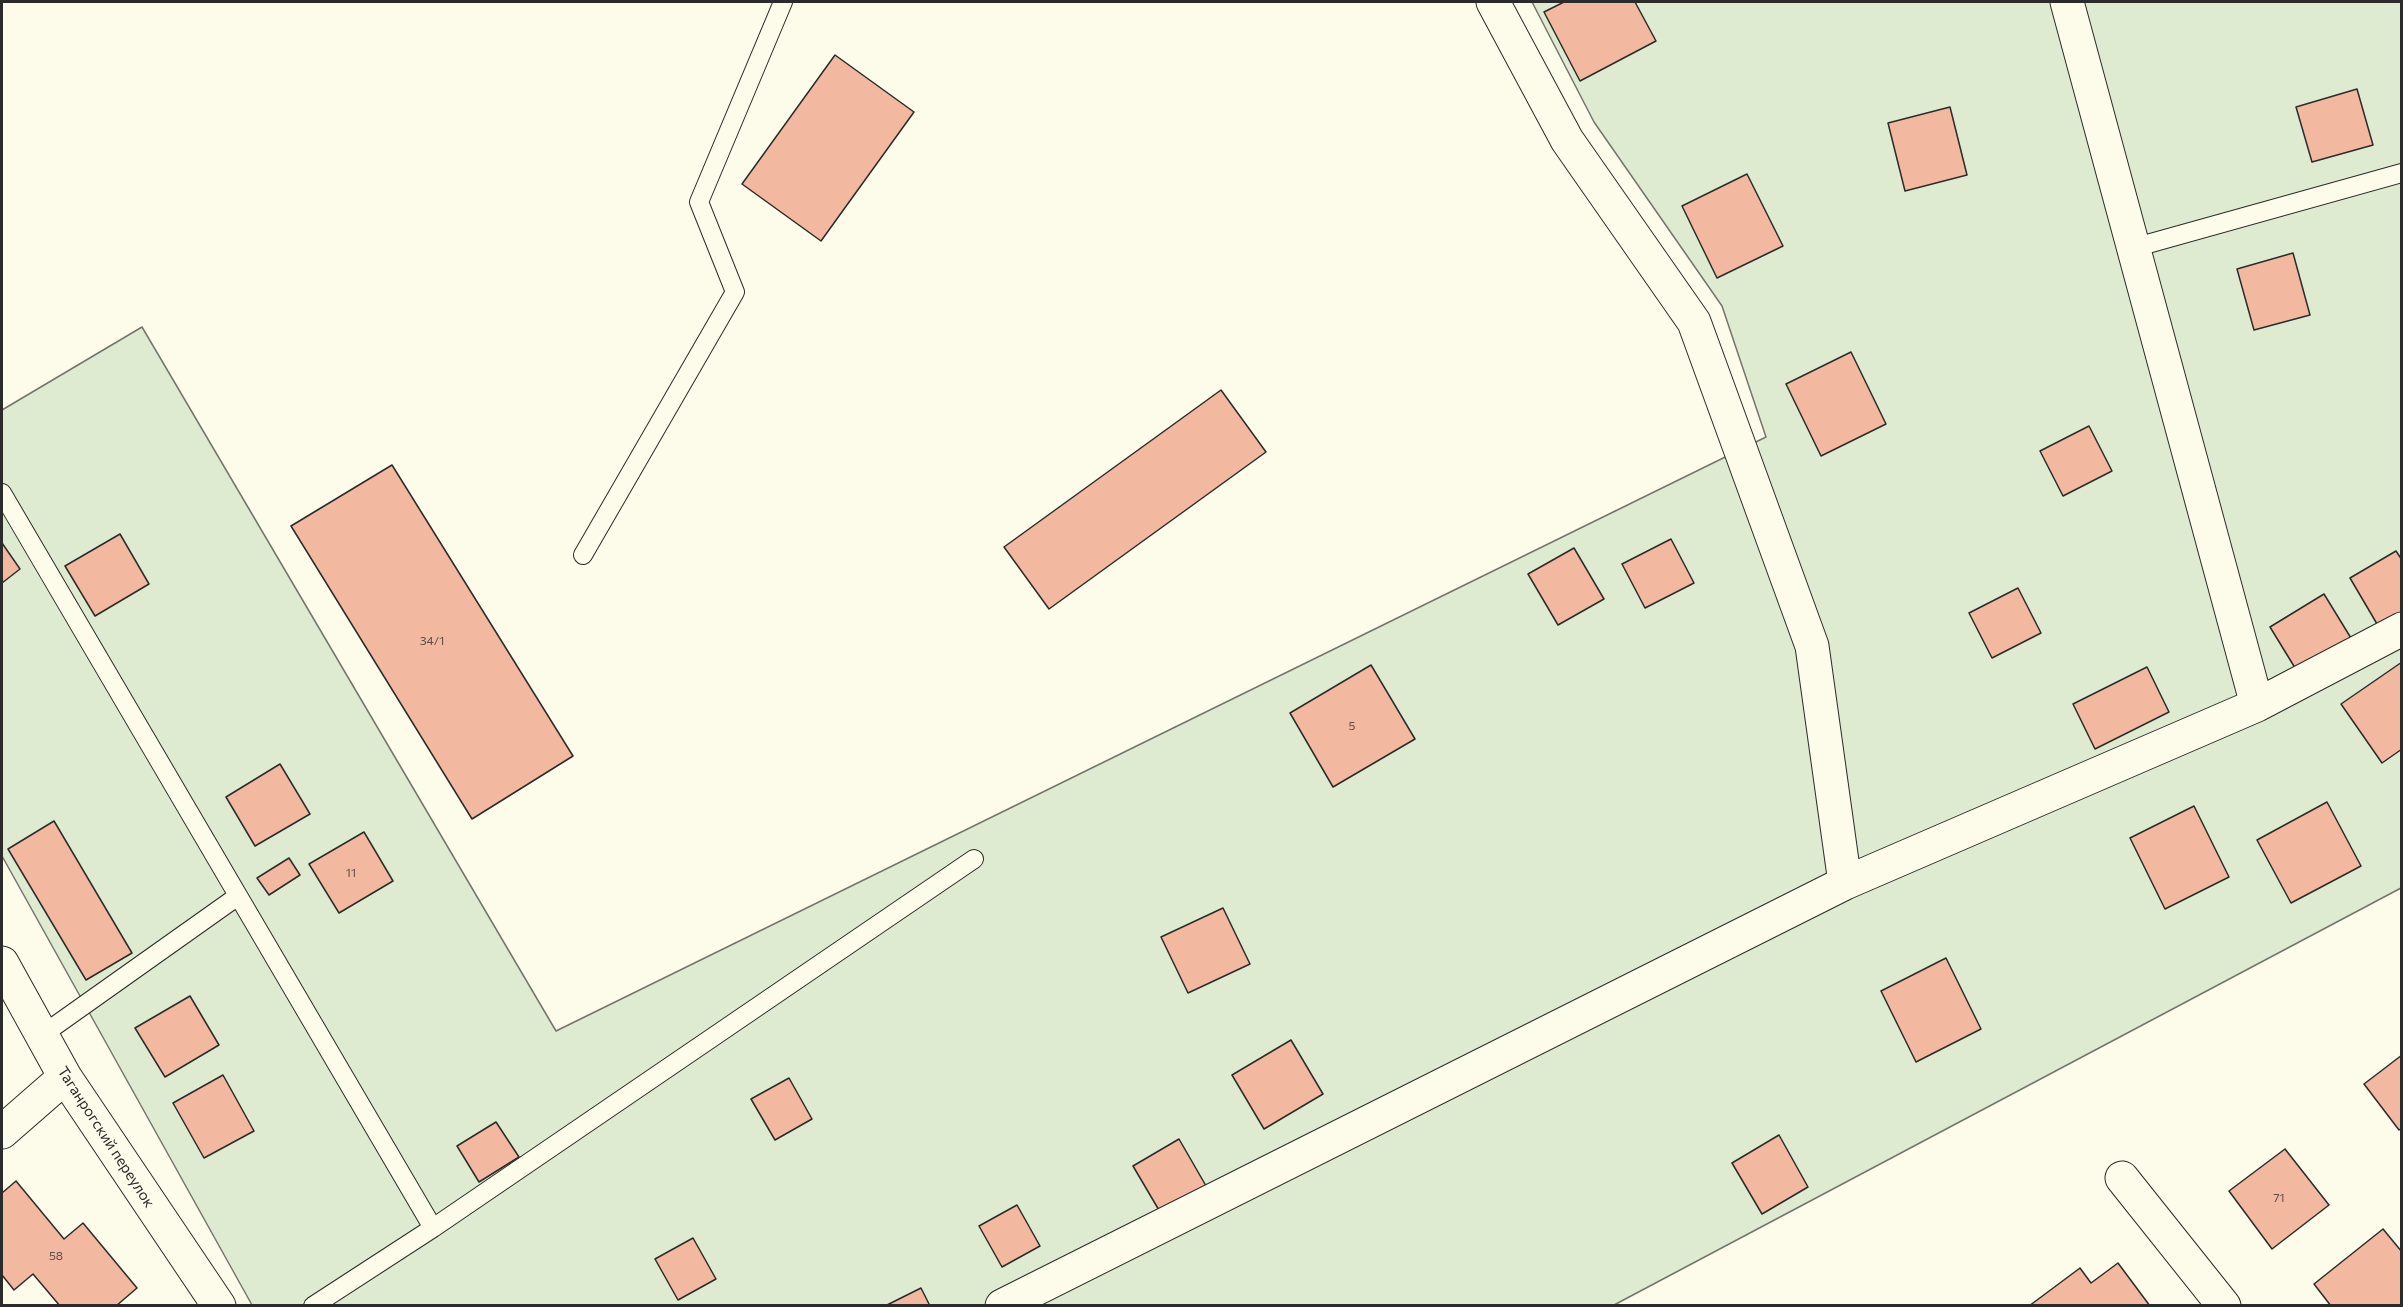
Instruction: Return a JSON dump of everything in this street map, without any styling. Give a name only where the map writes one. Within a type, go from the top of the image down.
[{"type":"street","points":[[1493,2],[1567,140],[1694,322],[1812,646],[1845,883]]},
{"type":"street","points":[[2067,2],[2258,705]]},
{"type":"street","points":[[1002,1305],[1845,883],[2258,705],[2402,629]]},
{"type":"street","name":"Таганрогский переулок","points":[[2,963],[65,1077],[219,1305]]},
{"type":"street","points":[[2,1132],[65,1077]]},
{"type":"street","points":[[2122,1178],[2224,1305]]},
{"type":"lane","points":[[583,555],[735,291],[699,202],[783,2]]},
{"type":"lane","points":[[2133,248],[2402,173]]},
{"type":"lane","points":[[2,493],[433,1228]]},
{"type":"lane","points":[[313,1305],[433,1228],[974,859]]},
{"type":"lane","points":[[42,1035],[238,896]]},
{"type":"green space","points":[[1532,2],[2401,2],[2401,888],[1614,1305],[252,1305],[2,856],[2,410],[142,327],[556,1031],[1766,437],[1722,306],[1594,122]]},
{"type":"building","points":[[1564,2],[1635,2],[1656,41],[1580,81],[1544,12]]},
{"type":"building","points":[[835,55],[914,112],[821,241],[742,184]]},
{"type":"building","points":[[2357,89],[2373,145],[2312,162],[2296,107]]},
{"type":"building","points":[[1950,107],[1967,175],[1905,191],[1888,123]]},
{"type":"building","points":[[1747,174],[1783,246],[1717,278],[1682,206]]},
{"type":"building","points":[[2293,253],[2310,315],[2254,330],[2237,269]]},
{"type":"building","points":[[1851,352],[1886,424],[1821,456],[1786,384]]},
{"type":"building","points":[[1221,390],[1266,452],[1049,609],[1004,547]]},
{"type":"building","points":[[2089,426],[2112,471],[2063,496],[2040,451]]},
{"type":"building","points":[[392,465],[573,756],[472,819],[291,526]]},
{"type":"building","points":[[120,534],[149,584],[95,616],[65,566]]},
{"type":"building","points":[[1671,539],[1694,583],[1645,608],[1622,564]]},
{"type":"building","points":[[2,543],[20,569],[2,583]]},
{"type":"building","points":[[1574,548],[1604,599],[1558,625],[1528,574]]},
{"type":"building","points":[[2396,551],[2402,560],[2402,616],[2380,629],[2350,578]]},
{"type":"building","points":[[2018,588],[2041,633],[1992,658],[1969,613]]},
{"type":"building","points":[[2324,594],[2354,643],[2300,676],[2270,627]]},
{"type":"building","points":[[2402,662],[2402,749],[2382,763],[2341,704]]},
{"type":"building","points":[[1371,665],[1415,739],[1333,787],[1290,713]]},
{"type":"building","points":[[2147,667],[2169,712],[2095,749],[2073,704]]},
{"type":"building","points":[[280,764],[310,814],[255,846],[226,797]]},
{"type":"building","points":[[2327,802],[2361,866],[2291,903],[2257,840]]},
{"type":"building","points":[[2194,806],[2229,877],[2165,909],[2130,838]]},
{"type":"building","points":[[54,821],[132,953],[86,980],[8,849]]},
{"type":"building","points":[[364,832],[393,881],[339,913],[309,864]]},
{"type":"building","points":[[289,858],[300,875],[269,895],[257,878]]},
{"type":"building","points":[[1223,908],[1250,964],[1188,993],[1161,937]]},
{"type":"building","points":[[1946,958],[1981,1029],[1916,1062],[1881,991]]},
{"type":"building","points":[[190,996],[219,1045],[165,1077],[135,1028]]},
{"type":"building","points":[[1291,1040],[1323,1094],[1264,1129],[1232,1075]]},
{"type":"building","points":[[2402,1055],[2402,1128],[2399,1130],[2364,1084]]},
{"type":"building","points":[[223,1075],[254,1131],[204,1158],[173,1103]]},
{"type":"building","points":[[789,1078],[812,1119],[775,1140],[751,1099]]},
{"type":"building","points":[[496,1122],[519,1157],[479,1182],[457,1146]]},
{"type":"building","points":[[1779,1135],[1808,1187],[1762,1214],[1732,1163]]},
{"type":"building","points":[[1179,1139],[1209,1191],[1163,1217],[1133,1166]]},
{"type":"building","points":[[2285,1149],[2329,1205],[2272,1249],[2229,1191]]},
{"type":"building","points":[[16,1181],[64,1239],[83,1223],[137,1288],[116,1306],[60,1306],[33,1274],[14,1290],[2,1275],[2,1193]]},
{"type":"building","points":[[1017,1205],[1040,1246],[1002,1267],[979,1226]]},
{"type":"building","points":[[2383,1229],[2402,1252],[2402,1306],[2331,1306],[2314,1284]]},
{"type":"building","points":[[693,1238],[716,1279],[678,1300],[655,1259]]},
{"type":"building","points":[[2118,1263],[2150,1306],[2029,1306],[2080,1268],[2091,1283]]},
{"type":"building","points":[[921,1288],[930,1306],[885,1306]]}]
